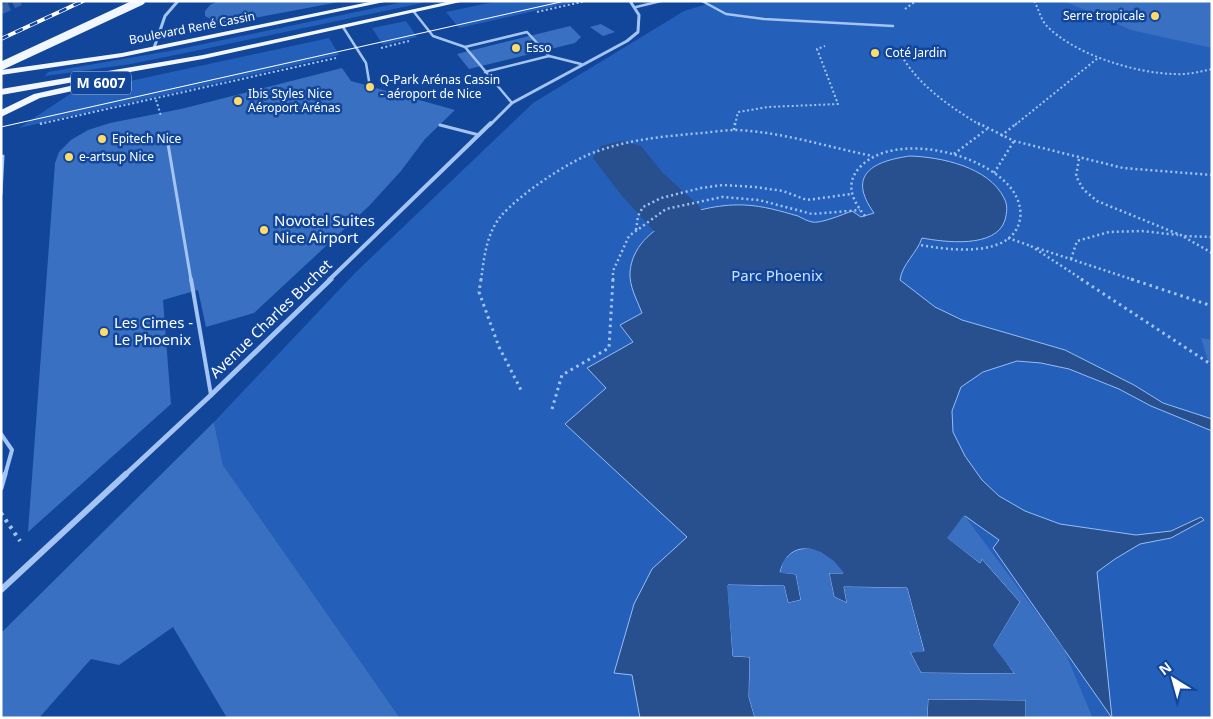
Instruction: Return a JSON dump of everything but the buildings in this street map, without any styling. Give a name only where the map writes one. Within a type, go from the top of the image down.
[{"type":"main road","points":[[1,66],[141,1]]},
{"type":"main road","name":"Boulevard René Cassin","points":[[1,73],[154,48],[386,1]]},
{"type":"main road","name":"Boulevard René Cassin","points":[[1,92],[203,57],[462,1]]},
{"type":"main road","name":"Boulevard René Cassin","points":[[1,114],[37,96],[126,78],[203,57]]},
{"type":"street","points":[[154,48],[166,14],[172,5],[178,1]]},
{"type":"street","points":[[630,1],[636,7]]},
{"type":"street","name":"Avenue Charles Buchet","points":[[1,590],[211,395],[512,102],[627,40],[638,32],[640,16],[636,7]]},
{"type":"lane","points":[[636,7],[661,1]]},
{"type":"lane","points":[[702,1],[726,14],[764,19],[893,26]]},
{"type":"lane","points":[[414,12],[433,36],[465,47],[512,102]]},
{"type":"lane","points":[[343,27],[366,63],[370,87]]},
{"type":"lane","points":[[465,47],[527,32],[549,56]]},
{"type":"lane","points":[[486,72],[549,56],[581,64]]},
{"type":"lane","points":[[440,125],[479,135]]},
{"type":"lane","points":[[167,138],[211,395]]},
{"type":"lane","points":[[1,194],[3,156]]},
{"type":"lane","points":[[1,434],[12,450],[1,488]]},
{"type":"path","points":[[534,13],[586,1]]},
{"type":"path","points":[[1034,1],[1044,24],[1060,38],[1098,58],[1163,73],[1193,73],[1212,69]]},
{"type":"path","points":[[39,124],[433,36]]},
{"type":"path","points":[[734,130],[738,112],[768,107],[838,104],[817,49],[833,43]]},
{"type":"path","points":[[894,44],[906,65],[923,84],[947,105],[1001,136],[1079,159],[1123,168],[1212,175]]},
{"type":"path","points":[[1001,136],[1098,58]]},
{"type":"path","points":[[954,154],[987,129]]},
{"type":"path","points":[[521,390],[499,347],[479,292],[485,248],[500,217],[526,192],[557,172],[598,151],[662,136],[734,130],[781,134],[826,147],[873,156]]},
{"type":"path","points":[[994,173],[1014,141]]},
{"type":"path","points":[[865,216],[851,194],[851,178],[858,166],[873,156],[890,150],[910,148],[954,154],[975,162],[994,173],[1019,200],[1022,214],[1018,227],[1008,238],[991,246],[969,250],[944,250],[920,245]]},
{"type":"path","points":[[1079,159],[1076,176],[1083,189],[1097,201],[1183,236],[1212,253]]},
{"type":"path","points":[[636,231],[638,216],[643,207],[661,198],[723,185],[783,191],[807,200],[851,194]]},
{"type":"path","points":[[552,409],[562,375],[609,348],[614,271],[629,236],[666,209],[722,197],[759,200],[812,214],[860,210]]},
{"type":"path","points":[[1071,259],[1077,241],[1109,232],[1142,231],[1212,237]]},
{"type":"path","points":[[1008,238],[1212,306]]},
{"type":"path","points":[[1031,246],[1212,365]]},
{"type":"path","points":[[1,513],[33,560]]},
{"type":"green space","points":[[408,1],[432,1],[131,64],[45,76],[48,72],[175,50]]},
{"type":"green space","points":[[498,1],[569,1],[570,3],[459,28],[446,12]]},
{"type":"green space","name":"Parc Phoenix","points":[[717,1],[1212,1],[1212,718],[1093,718],[1064,649],[964,516],[948,538],[980,563],[982,559],[1020,602],[994,645],[924,651],[907,588],[844,587],[829,573],[843,573],[836,564],[823,553],[809,549],[802,550],[784,560],[781,573],[796,574],[788,603],[784,586],[728,585],[733,656],[750,657],[749,697],[755,718],[400,718],[223,465],[214,422],[355,273],[533,103],[684,11]]},
{"type":"green space","points":[[406,21],[417,37],[383,45],[372,28]]},
{"type":"green space","points":[[329,38],[339,55],[19,128],[70,94]]},
{"type":"shaded area","points":[[910,156],[936,159],[976,171],[997,187],[1005,201],[1007,211],[1000,229],[991,236],[956,242],[922,238],[901,274],[900,280],[935,307],[962,320],[1065,350],[1134,385],[1163,403],[1212,419],[1212,431],[1151,406],[1119,389],[1069,369],[1041,363],[1017,361],[983,372],[961,387],[952,411],[953,432],[965,456],[982,480],[999,496],[1025,511],[1060,524],[1136,535],[1171,531],[1201,517],[1204,520],[1171,538],[1140,544],[1097,572],[1112,718],[993,548],[999,540],[965,516],[948,538],[980,563],[982,559],[1020,602],[994,645],[1015,674],[921,673],[910,652],[924,651],[907,588],[844,587],[847,603],[834,597],[829,573],[843,573],[827,557],[809,549],[800,549],[792,553],[785,560],[780,572],[796,574],[801,600],[788,603],[784,586],[728,585],[733,656],[750,657],[749,697],[755,718],[640,718],[632,675],[614,673],[634,604],[652,569],[687,537],[565,424],[606,388],[587,368],[633,342],[620,325],[642,313],[630,277],[634,255],[644,241],[657,229],[674,219],[710,208],[728,205],[759,206],[798,216],[810,222],[820,222],[852,211],[861,217],[874,213],[866,200],[863,188],[864,179],[868,172],[875,166],[885,162]]},
{"type":"shaded area","points":[[928,699],[1026,700],[1026,718],[927,718]]},
{"type":"waterway","points":[[621,158],[642,184],[677,219]]},
{"type":"tunnel","points":[[1,10],[20,1]]},
{"type":"tram line","points":[[1,127],[565,1]]},
{"type":"railway","points":[[1,39],[83,1]]},
{"type":"place","name":"Serre tropicale","points":[[1155,16]]},
{"type":"place","name":"Esso","points":[[516,48]]},
{"type":"place","name":"Coté Jardin","points":[[875,53]]},
{"type":"place","name":"Q-Park Arénas Cassin - aéroport de Nice","points":[[370,87]]},
{"type":"place","name":"Ibis Styles Nice Aéroport Arénas","points":[[238,101]]},
{"type":"place","name":"Epitech Nice","points":[[102,139]]},
{"type":"place","name":"e-artsup Nice","points":[[69,157]]},
{"type":"place","name":"Novotel Suites Nice Airport","points":[[264,230]]},
{"type":"place","name":"Les Cimes - Le Phoenix","points":[[104,332]]}]
